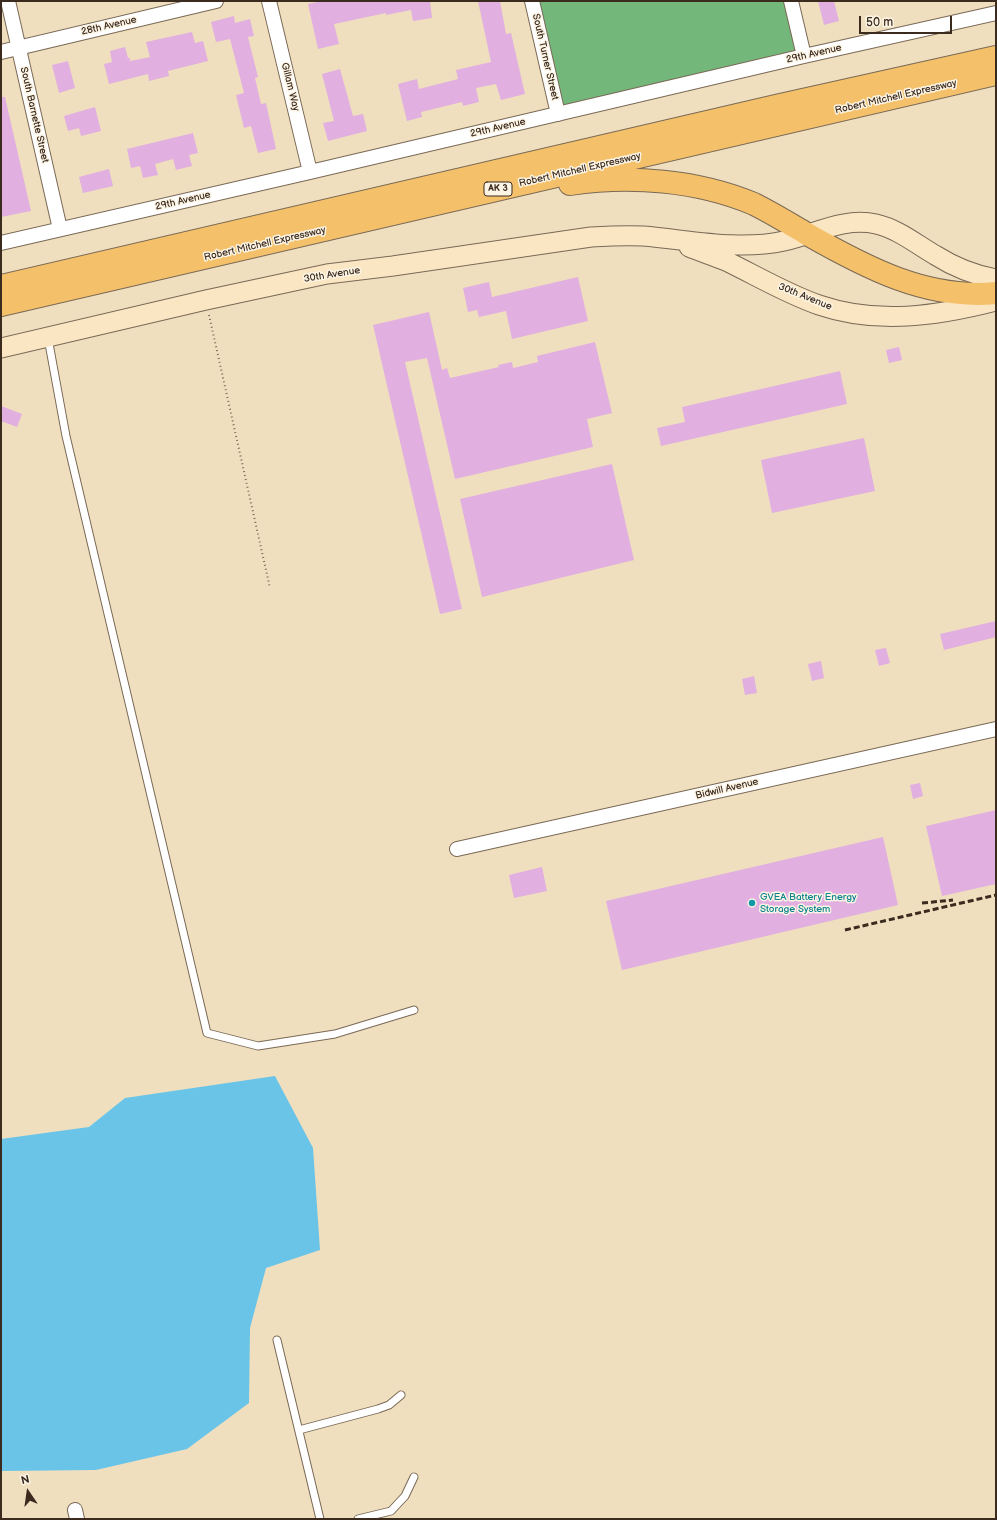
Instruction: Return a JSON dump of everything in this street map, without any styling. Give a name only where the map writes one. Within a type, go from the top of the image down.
[{"type":"main road","points":[[776,106],[949,58],[996,43]]},
{"type":"main road","name":"Robert Mitchell Expressway","points":[[1,286],[996,56]]},
{"type":"main road","name":"Robert Mitchell Expressway","points":[[1,305],[996,74]]},
{"type":"main road","points":[[385,216],[578,183],[620,180],[651,180],[685,185],[720,193],[754,205],[864,265],[919,286],[968,294],[996,293]]},
{"type":"main road","name":"30th Avenue","points":[[1,348],[206,300],[327,274],[393,266],[591,237],[624,235],[669,240],[751,245],[785,240],[845,223],[861,222],[876,224],[892,230],[961,270],[977,276],[996,279]]},
{"type":"main road","name":"30th Avenue","points":[[669,240],[725,261],[793,295],[820,306],[864,316],[921,316],[952,312],[996,301]]},
{"type":"street","name":"South Barnette Street","points":[[8,1],[60,229]]},
{"type":"street","name":"28th Avenue","points":[[1,52],[216,1]]},
{"type":"street","name":"Gillam Way","points":[[269,1],[310,172]]},
{"type":"street","name":"South Turner Street","points":[[532,1],[558,114]]},
{"type":"street","points":[[791,1],[804,56]]},
{"type":"street","name":"29th Avenue","points":[[1,243],[804,56],[996,13]]},
{"type":"street","name":"Bidwill Avenue","points":[[457,849],[996,728]]},
{"type":"lane","points":[[48,338],[68,443],[206,1033],[258,1046],[335,1034],[414,1010]]},
{"type":"lane","points":[[277,1340],[320,1519]]},
{"type":"lane","points":[[299,1430],[383,1407],[389,1405],[401,1396]]},
{"type":"lane","points":[[358,1519],[391,1511],[405,1496],[414,1477]]},
{"type":"path","points":[[206,300],[270,588]]},
{"type":"green space","points":[[532,1],[788,1],[804,56],[558,114]]},
{"type":"water","points":[[275,1076],[313,1148],[320,1250],[266,1268],[250,1328],[249,1403],[187,1449],[96,1470],[1,1471],[1,1139],[89,1127],[125,1098]]},
{"type":"building","points":[[322,1],[430,1],[432,18],[413,21],[411,10],[386,15],[386,13],[334,24],[339,44],[318,49],[308,4]]},
{"type":"building","points":[[478,1],[500,1],[506,34],[511,33],[525,94],[501,100],[496,84],[476,88],[479,102],[463,106],[462,102],[421,112],[422,117],[407,121],[398,84],[417,79],[419,89],[458,79],[456,70],[491,62]]},
{"type":"building","points":[[818,1],[834,1],[839,21],[824,25]]},
{"type":"building","points":[[234,16],[235,23],[250,19],[254,36],[248,37],[258,77],[255,78],[261,104],[266,103],[276,149],[258,153],[251,126],[244,128],[236,95],[244,93],[230,39],[216,42],[211,22]]},
{"type":"building","points":[[192,32],[195,43],[203,41],[208,61],[168,71],[169,76],[149,81],[148,74],[109,84],[104,64],[112,62],[110,51],[125,47],[130,61],[150,57],[146,42]]},
{"type":"building","points":[[68,61],[75,88],[59,93],[52,65]]},
{"type":"building","points":[[340,69],[353,116],[363,114],[367,131],[328,141],[323,123],[334,121],[322,74]]},
{"type":"building","points":[[1,97],[5,97],[31,211],[1,217]]},
{"type":"building","points":[[95,107],[101,131],[81,136],[79,128],[68,131],[64,116]]},
{"type":"building","points":[[193,133],[198,153],[189,155],[192,166],[176,170],[173,159],[155,164],[158,175],[143,178],[140,166],[131,168],[127,149]]},
{"type":"building","points":[[109,169],[113,186],[83,193],[79,177]]},
{"type":"building","points":[[578,277],[588,321],[512,339],[506,311],[479,317],[477,310],[468,312],[463,288],[489,282],[492,297]]},
{"type":"building","points":[[429,312],[442,370],[447,368],[450,378],[499,367],[498,365],[512,362],[513,368],[538,362],[537,356],[595,342],[612,413],[587,419],[593,447],[455,479],[427,358],[405,362],[462,609],[440,614],[373,325]]},
{"type":"building","points":[[899,347],[902,360],[889,363],[886,350]]},
{"type":"building","points":[[840,371],[847,404],[661,446],[657,428],[685,422],[682,407]]},
{"type":"building","points":[[1,406],[22,414],[17,427],[1,421]]},
{"type":"building","points":[[864,438],[875,491],[772,513],[761,460]]},
{"type":"building","points":[[612,464],[634,560],[482,597],[460,499]]},
{"type":"building","points":[[996,621],[996,637],[944,650],[940,634]]},
{"type":"building","points":[[886,648],[890,663],[879,666],[875,650]]},
{"type":"building","points":[[821,661],[824,678],[812,681],[808,664]]},
{"type":"building","points":[[754,676],[757,693],[745,695],[742,679]]},
{"type":"building","points":[[920,783],[923,796],[913,799],[910,785]]},
{"type":"building","points":[[996,810],[996,884],[942,896],[926,826]]},
{"type":"building","name":"GVEA Battery Energy Storage System","points":[[883,837],[898,905],[622,970],[606,901]]},
{"type":"building","points":[[542,867],[547,891],[514,898],[509,875]]},
{"type":"railway","points":[[845,930],[996,895]]},
{"type":"railway","points":[[922,903],[953,900]]},
{"type":"place","name":"GVEA Battery Energy Storage System","points":[[752,903]]}]
